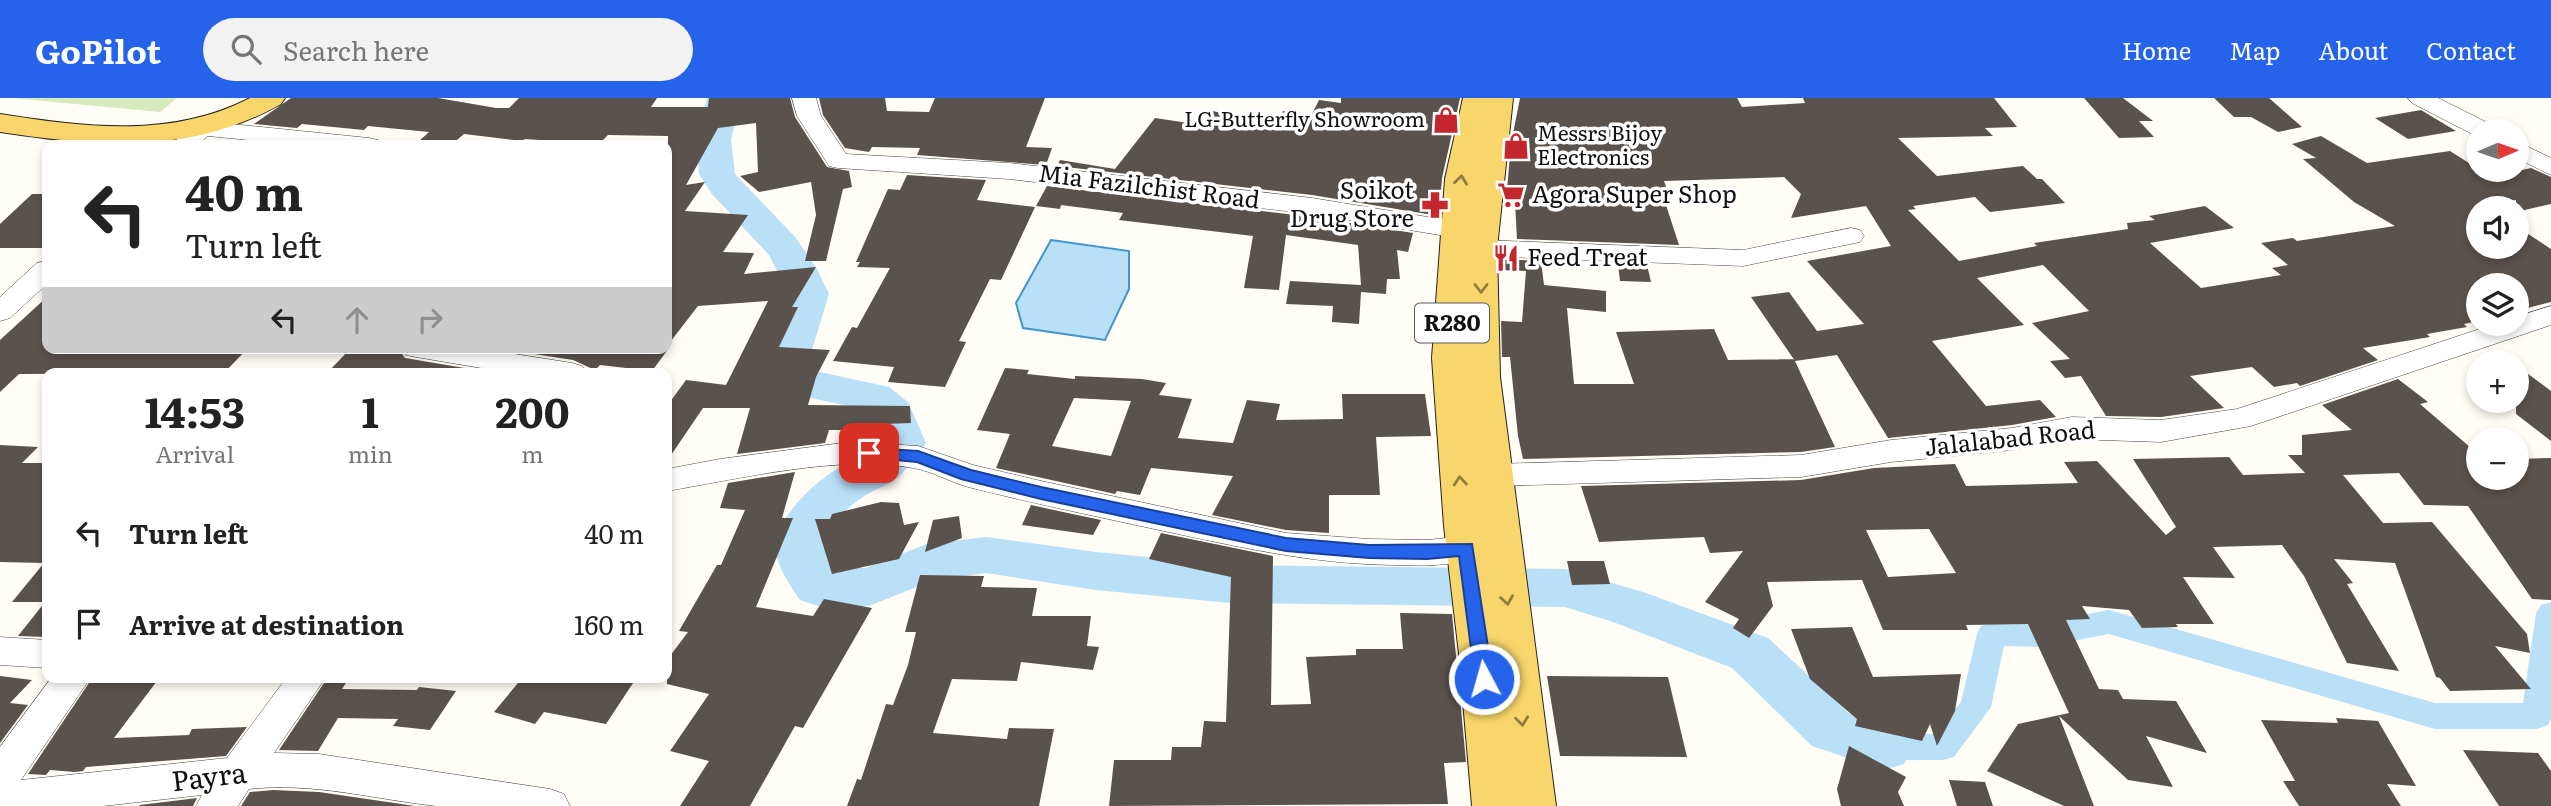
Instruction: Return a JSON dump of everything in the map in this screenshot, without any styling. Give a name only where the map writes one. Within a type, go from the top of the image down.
[{"type":"main road","points":[[192,136],[245,98]]},
{"type":"main road","points":[[0,123],[47,130],[192,136],[271,98]]},
{"type":"main road","name":"R280","points":[[1476,98],[1460,179],[1495,475],[1483,548]]},
{"type":"main road","name":"R280","points":[[1499,98],[1469,239],[1450,358],[1498,653],[1532,806]]},
{"type":"main road","points":[[0,111],[125,123],[182,122],[192,136]]},
{"type":"main road","name":"R280","points":[[1496,806],[1498,653]]},
{"type":"street","name":"Mia Fazilchist Road","points":[[804,98],[809,116],[838,161],[1009,171],[1312,206],[1469,239],[1743,258],[1851,236]]},
{"type":"street","points":[[2420,98],[2466,121]]},
{"type":"street","points":[[192,136],[271,140]]},
{"type":"street","points":[[2529,155],[2551,168]]},
{"type":"street","points":[[0,312],[42,274]]},
{"type":"street","name":"Jalalabad Road","points":[[1495,475],[1801,466],[1891,451],[2012,439],[2072,428],[2161,431],[2193,427],[2240,419],[2551,315]]},
{"type":"street","points":[[453,354],[541,368]]},
{"type":"street","points":[[672,480],[720,470],[850,453],[887,454],[918,457],[967,475],[1041,493],[1286,545],[1369,552],[1427,553],[1483,548]]},
{"type":"street","points":[[0,651],[42,654]]},
{"type":"street","name":"Payra","points":[[69,683],[4,772],[1,783],[6,793],[24,798],[278,769],[319,771],[550,806]]},
{"type":"street","points":[[216,806],[304,683]]},
{"type":"green space","points":[[12,98],[177,98],[160,112]]},
{"type":"water","points":[[1051,240],[1129,251],[1129,289],[1105,340],[1023,328],[1016,303]]},
{"type":"building","points":[[291,98],[438,98],[509,108],[519,98],[657,98],[651,107],[708,107],[709,98],[790,98],[795,117],[827,167],[849,171],[852,187],[843,189],[826,261],[805,261],[816,215],[811,182],[759,192],[740,176],[758,172],[756,123],[718,128],[686,185],[705,182],[685,211],[748,215],[723,252],[754,253],[744,274],[816,267],[792,307],[798,307],[779,347],[830,350],[816,377],[808,405],[910,406],[911,423],[856,425],[855,430],[829,430],[825,443],[737,454],[750,408],[703,408],[672,454],[672,399],[686,380],[726,385],[768,301],[698,306],[672,340],[672,140],[668,140],[668,136],[608,135],[603,140],[514,140],[464,134],[457,140],[420,140],[429,132],[368,126],[364,130],[302,124],[297,128],[254,124]]},
{"type":"building","points":[[819,98],[885,98],[887,111],[929,112],[935,98],[1045,98],[1026,147],[1052,148],[1046,165],[917,155],[920,148],[872,147],[869,152],[845,148],[823,115]]},
{"type":"building","points":[[1341,98],[1460,98],[1442,178],[1439,216],[1312,195],[1057,166],[1060,160],[1115,169],[1155,118],[1195,124],[1209,110],[1277,127],[1283,111],[1312,114],[1319,100],[1341,103]]},
{"type":"building","points":[[1520,98],[1737,98],[1742,107],[1805,103],[1803,98],[1994,98],[2017,127],[1985,128],[1993,136],[1898,138],[1937,176],[2023,166],[2037,179],[2042,179],[2065,203],[1990,212],[1975,197],[1913,206],[1916,209],[1908,210],[1959,261],[2037,246],[2034,243],[2128,229],[2127,223],[2155,220],[2149,216],[2205,206],[2234,228],[2150,243],[2201,288],[2281,275],[2272,268],[2288,265],[2261,243],[2293,238],[2297,241],[2395,226],[2354,202],[2303,159],[2316,158],[2292,144],[2321,136],[2367,163],[2450,151],[2466,161],[2466,182],[2529,182],[2531,168],[2551,177],[2551,204],[2529,209],[2529,196],[2466,196],[2466,259],[2529,259],[2529,235],[2551,249],[2551,302],[2529,308],[2529,273],[2466,273],[2466,327],[2427,334],[2430,337],[2363,348],[2378,360],[2300,386],[2297,383],[2274,387],[2252,367],[2190,376],[2224,408],[2161,417],[2106,416],[2081,376],[2065,378],[2050,361],[2070,359],[2032,323],[2089,311],[2043,265],[1977,278],[2024,325],[1932,341],[1986,406],[2040,400],[2056,417],[2012,425],[1888,438],[1837,355],[1795,361],[1751,297],[1789,292],[1817,331],[1864,324],[1807,261],[1891,246],[1866,206],[1791,218],[1801,194],[1784,177],[1664,181],[1673,205],[1666,205],[1679,245],[1517,239],[1515,202],[1506,201],[1511,144]]},
{"type":"building","points":[[2084,98],[2123,98],[2153,121],[2139,121],[2154,137],[2119,138]]},
{"type":"building","points":[[2214,98],[2269,98],[2302,127],[2278,132],[2251,117],[2234,117]]},
{"type":"building","points":[[2421,110],[2456,131],[2408,139],[2375,118]]},
{"type":"building","points":[[907,175],[986,180],[977,200],[1035,207],[1001,280],[990,279],[959,341],[966,342],[945,387],[888,382],[894,367],[833,361],[852,327],[857,328],[890,268],[857,267],[860,262],[856,262],[888,189],[900,190]]},
{"type":"building","points":[[1047,186],[1312,217],[1413,233],[1408,252],[1397,250],[1400,279],[1387,279],[1386,294],[1361,292],[1359,324],[1332,322],[1333,306],[1286,304],[1290,281],[1361,285],[1358,245],[1286,235],[1279,290],[1244,288],[1253,236],[1119,220],[1123,213],[1061,205],[1060,209],[1036,206]]},
{"type":"building","points":[[32,194],[42,194],[42,248],[0,248],[0,224]]},
{"type":"building","points":[[1500,259],[1541,261],[1544,285],[1606,291],[1606,312],[1567,308],[1574,384],[1634,384],[1616,332],[1714,329],[1728,360],[1794,359],[1835,447],[1801,452],[1523,459],[1510,357],[1502,357],[1501,321],[1522,322],[1526,271],[1500,270]]},
{"type":"building","points":[[1618,264],[1647,265],[1651,282],[1620,281]]},
{"type":"building","points":[[42,302],[42,354],[242,354],[229,368],[42,368],[42,374],[19,374],[0,392],[0,340]]},
{"type":"building","points":[[345,354],[402,354],[405,358],[464,368],[332,368]]},
{"type":"building","points":[[534,354],[665,354],[654,368],[600,365],[591,368],[573,360]]},
{"type":"building","points":[[1005,368],[1029,370],[1027,374],[1075,379],[1075,376],[1142,379],[1166,383],[1159,395],[1192,399],[1178,438],[1233,443],[1247,400],[1280,404],[1276,420],[1343,419],[1342,394],[1425,394],[1431,436],[1376,437],[1380,495],[1329,495],[1329,533],[1286,530],[1212,515],[1233,476],[1151,468],[1140,495],[1117,491],[1115,494],[996,468],[1010,434],[977,430]],"holes":[[[1074,398],[1131,401],[1111,456],[1052,446]]]},
{"type":"building","points":[[2529,375],[2551,391],[2551,441],[2516,414],[2529,413]]},
{"type":"building","points":[[2398,379],[2428,402],[2420,404],[2466,444],[2466,490],[2529,490],[2529,459],[2551,458],[2551,600],[2532,599],[2468,506],[2424,505],[2399,473],[2343,475],[2383,523],[2432,522],[2527,634],[2530,653],[2495,646],[2531,689],[2450,691],[2440,678],[2436,677],[2395,563],[2334,559],[2353,583],[2347,584],[2399,671],[2347,663],[2304,576],[2282,545],[2213,547],[2235,578],[2183,577],[2214,624],[2176,624],[2178,627],[2142,628],[2129,610],[2082,606],[2090,619],[2066,620],[2099,689],[2118,690],[2123,699],[2176,701],[2207,753],[2146,736],[2173,787],[2128,780],[2059,716],[2094,806],[2064,806],[1987,771],[2018,724],[2069,713],[2028,624],[1966,625],[1968,630],[1883,630],[1862,580],[1767,582],[1773,606],[1749,638],[1733,628],[1739,619],[1705,602],[1743,551],[1710,553],[1704,537],[1599,542],[1581,486],[1801,480],[1874,468],[1955,464],[1966,486],[2078,483],[2064,462],[2097,461],[2166,535],[2176,527],[2133,459],[2229,457],[2243,475],[2305,473],[2288,455],[2302,455],[2302,435],[2352,430],[2322,405]],"holes":[[[1929,529],[1956,573],[1888,577],[1866,530]]]},
{"type":"building","points":[[0,445],[38,447],[22,463],[42,463],[42,563],[0,562]]},
{"type":"building","points":[[795,472],[782,518],[793,518],[756,607],[813,616],[824,599],[872,608],[803,728],[795,726],[750,806],[680,806],[709,761],[670,751],[709,694],[667,683],[672,683],[672,653],[688,632],[679,631],[717,565],[721,565],[745,510],[720,508],[728,483]]},
{"type":"building","points":[[881,502],[899,503],[904,525],[919,522],[899,559],[832,574],[815,519],[830,519],[832,514]]},
{"type":"building","points":[[1031,505],[1101,520],[1093,535],[1022,525]]},
{"type":"building","points":[[959,516],[962,538],[925,552],[933,520]]},
{"type":"building","points":[[1161,533],[1273,556],[1271,705],[1311,704],[1306,657],[1356,655],[1356,649],[1403,649],[1400,613],[1452,614],[1466,762],[1444,763],[1448,804],[1109,806],[1114,760],[1171,760],[1172,747],[1201,747],[1204,721],[1226,722],[1231,577],[1149,559]]},
{"type":"building","points":[[1567,561],[1604,561],[1610,584],[1572,585]]},
{"type":"building","points":[[42,565],[42,602],[12,602]]},
{"type":"building","points":[[920,575],[984,576],[981,587],[1037,588],[1032,616],[1091,616],[1087,646],[1099,647],[1093,670],[1021,662],[1017,681],[952,679],[933,733],[1007,739],[1009,728],[1054,729],[1039,806],[847,806],[857,779],[861,780],[886,704],[893,705],[908,665],[916,632],[905,632]]},
{"type":"building","points":[[42,606],[42,637],[18,636]]},
{"type":"building","points":[[1852,627],[1873,677],[1961,674],[1955,711],[1937,746],[1930,724],[1922,741],[1855,726],[1857,719],[1810,679],[1791,629]]},
{"type":"building","points":[[0,676],[32,680],[10,703],[28,705],[0,743]]},
{"type":"building","points":[[1547,676],[1668,677],[1687,757],[1560,756]]},
{"type":"building","points":[[89,683],[155,683],[114,738],[189,735],[192,729],[247,727],[226,756],[86,767],[83,771],[75,772],[50,770],[46,775],[28,774]]},
{"type":"building","points":[[324,683],[346,683],[342,689],[417,690],[419,687],[456,691],[430,730],[393,726],[398,719],[338,718],[318,751],[279,750]]},
{"type":"building","points":[[518,683],[633,683],[606,724],[544,712],[535,724],[494,712]]},
{"type":"building","points":[[2336,718],[2378,721],[2416,786],[2387,784],[2401,806],[2299,806],[2283,781],[2295,781],[2261,720],[2338,723]]},
{"type":"building","points":[[1849,746],[1906,777],[1898,792],[1904,806],[1841,806],[1837,789]]},
{"type":"building","points":[[2463,750],[2538,753],[2551,771],[2551,806],[2499,806]]},
{"type":"building","points":[[1949,780],[1985,782],[1993,806],[1957,806]]},
{"type":"building","points":[[250,792],[319,792],[415,806],[241,806]]},
{"type":"building","points":[[197,798],[193,806],[139,806],[140,805]]},
{"type":"waterway","points":[[724,98],[713,140],[717,174],[724,186],[756,216],[782,247],[809,294],[784,376],[792,381],[829,386],[874,397],[892,413],[903,443]]},
{"type":"waterway","points":[[884,467],[835,493],[817,511],[800,535],[804,566],[818,587],[869,587],[927,562],[986,555],[1096,571],[1230,584],[1565,588],[1628,607],[1750,653],[1831,730],[1884,747]]},
{"type":"waterway","points":[[1884,747],[1943,747],[1975,707],[1992,634],[2040,635],[2109,622],[2435,716],[2537,716],[2551,613]]},
{"type":"place","name":"LG-Butterfly Showroom","points":[[1446,120]]},
{"type":"place","name":"Messrs Bijoy Electronics","points":[[1516,146]]},
{"type":"place","name":"Agora Super Shop","points":[[1511,195]]},
{"type":"place","name":"Soikot Drug Store","points":[[1435,205]]},
{"type":"place","name":"Feed Treat","points":[[1506,258]]},
{"type":"route","points":[[869,453],[918,457],[967,475],[1041,493],[1286,545],[1369,552],[1427,553],[1466,549],[1484,679]]}]
